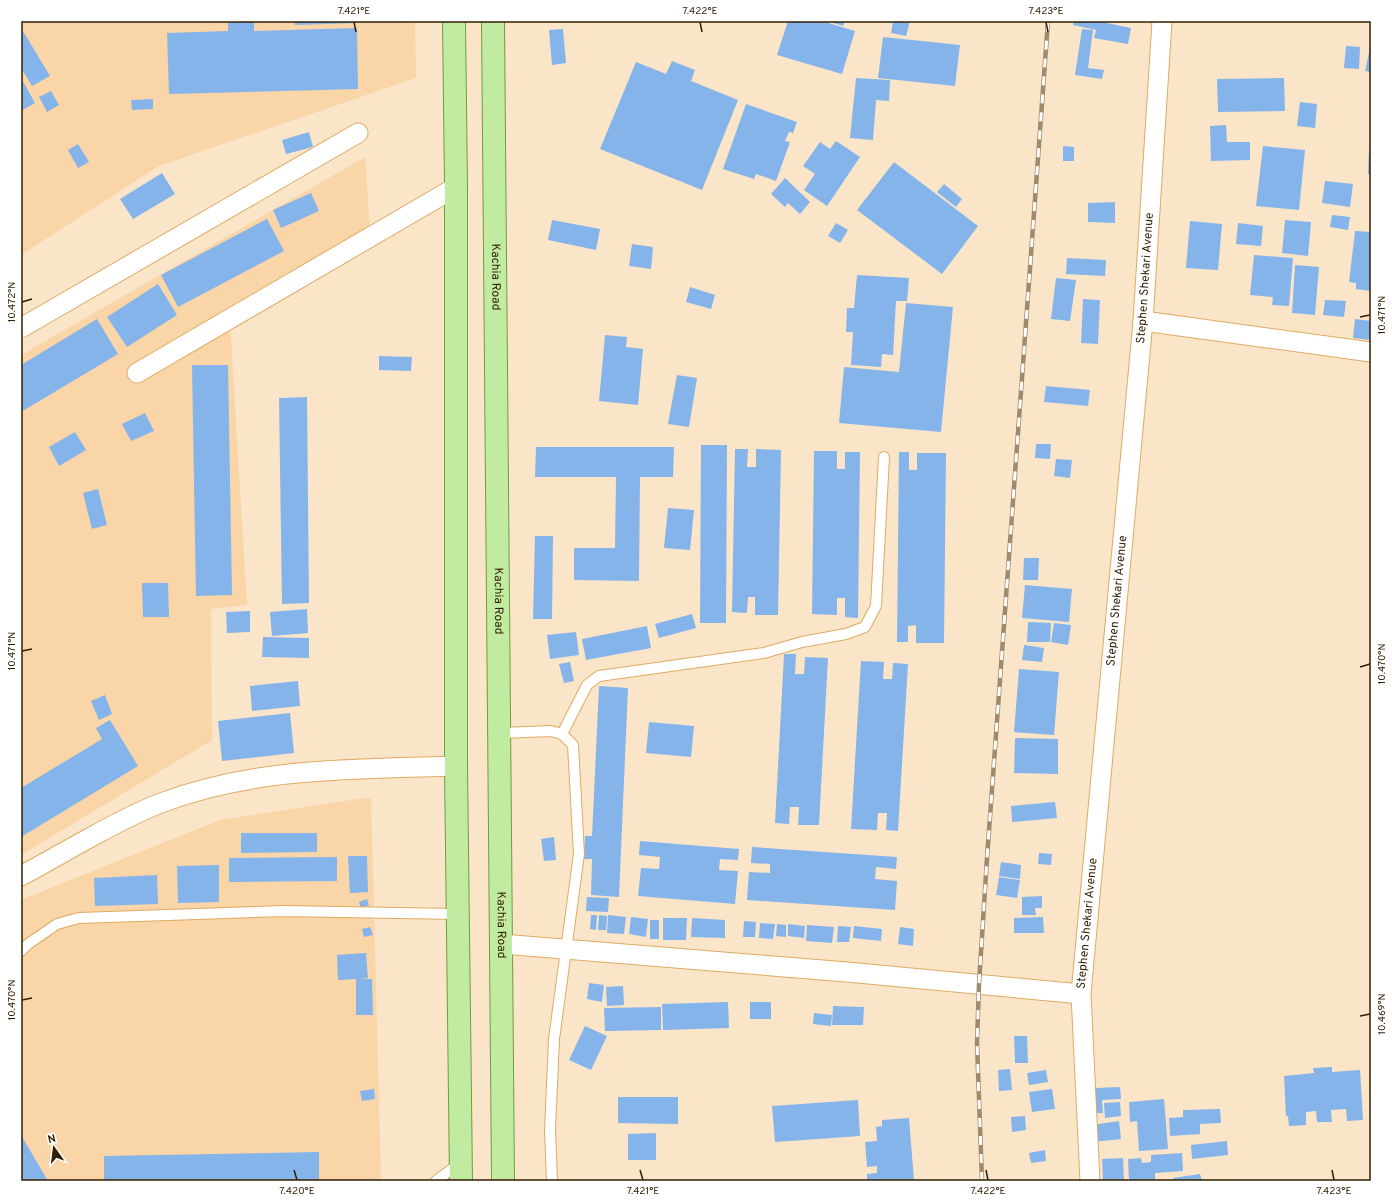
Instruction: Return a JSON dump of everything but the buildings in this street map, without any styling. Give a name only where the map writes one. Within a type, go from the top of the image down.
[{"type":"main road","points":[[454,21],[456,187],[456,766],[461,1171]]},
{"type":"main road","name":"Kachia Road","points":[[493,21],[503,1181]]},
{"type":"street","name":"Stephen Shekari Avenue","points":[[1090,1181],[1081,994],[1143,321],[1162,21]]},
{"type":"street","points":[[21,328],[358,133]]},
{"type":"street","points":[[137,373],[456,187]]},
{"type":"street","points":[[1143,321],[1371,352]]},
{"type":"street","points":[[21,876],[126,818],[160,803],[208,788],[258,778],[315,771],[456,766]]},
{"type":"street","points":[[502,944],[847,972],[1081,994]]},
{"type":"lane","points":[[562,734],[587,685],[599,676],[764,653],[802,642],[846,634],[865,627],[876,606],[884,457]]},
{"type":"lane","points":[[500,732],[551,731],[562,734],[573,744],[579,854],[554,1039],[550,1130],[552,1181]]},
{"type":"lane","points":[[21,951],[28,944],[57,924],[79,918],[283,911],[458,914]]},
{"type":"lane","points":[[436,1181],[461,1171]]},
{"type":"shaded area","points":[[21,21],[415,21],[416,78],[159,166],[21,255]]},
{"type":"shaded area","points":[[365,157],[370,229],[230,320],[247,605],[211,609],[212,740],[21,855],[21,355]]},
{"type":"shaded area","points":[[371,797],[381,1180],[21,1181],[21,900],[220,820]]},
{"type":"railway","points":[[982,1181],[977,1043],[979,984],[1048,21]]}]
